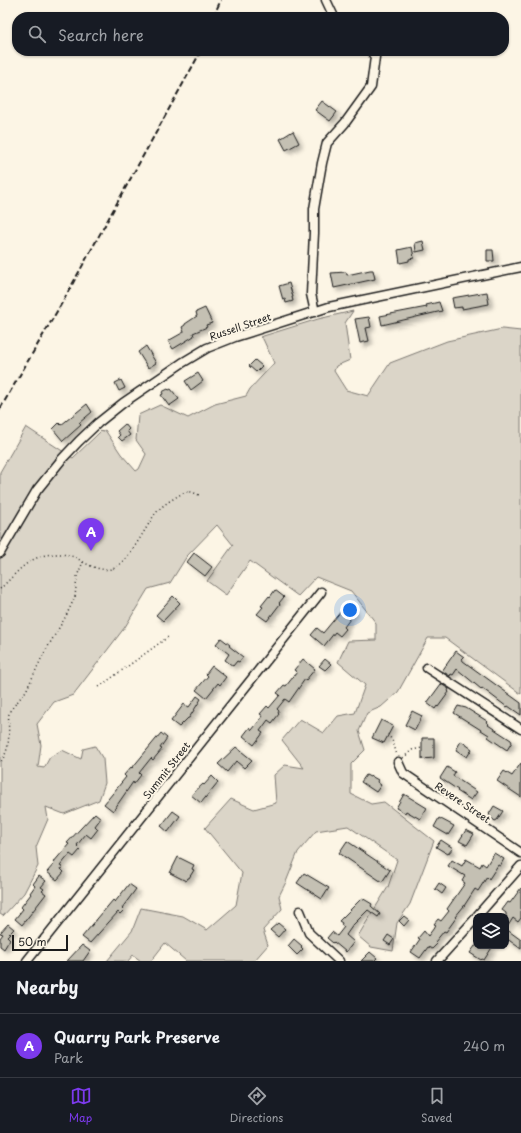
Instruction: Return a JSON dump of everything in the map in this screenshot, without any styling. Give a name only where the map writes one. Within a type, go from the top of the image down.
[{"type":"street","points":[[326,0],[332,12]]},
{"type":"street","points":[[315,312],[311,294],[314,209],[322,163],[327,143],[345,123],[371,87],[374,56]]},
{"type":"street","name":"Russell Street","points":[[0,553],[29,503],[53,470],[89,431],[123,403],[207,348],[235,337],[349,303],[521,267]]},
{"type":"street","name":"Summit Street","points":[[27,961],[321,592]]},
{"type":"street","points":[[427,668],[521,730]]},
{"type":"street","name":"Revere Street","points":[[398,762],[403,773],[521,853]]},
{"type":"street","points":[[480,913],[521,866]]},
{"type":"street","points":[[300,911],[309,933],[338,961]]},
{"type":"street","points":[[437,961],[473,921]]},
{"type":"path","points":[[0,588],[30,561],[40,556],[63,554],[75,557],[102,570],[113,569],[130,553],[155,514],[164,505],[188,491],[201,496]]},
{"type":"path","points":[[0,763],[5,754],[9,740],[9,712],[26,691],[43,655],[66,616],[75,597],[77,576],[83,562]]},
{"type":"path","points":[[99,687],[168,637]]},
{"type":"path","points":[[388,734],[393,742],[398,762],[410,751],[422,748]]},
{"type":"shaded area","points":[[353,311],[345,323],[350,360],[336,366],[334,371],[346,390],[368,396],[390,363],[447,341],[502,329],[521,331],[521,694],[445,638],[428,638],[398,692],[381,707],[367,713],[359,731],[365,750],[351,764],[351,794],[371,804],[384,802],[434,841],[410,904],[397,923],[393,951],[371,947],[358,936],[388,887],[397,860],[348,826],[316,831],[298,852],[279,896],[282,909],[263,930],[268,945],[254,961],[186,961],[165,943],[151,961],[141,961],[133,955],[128,961],[107,961],[132,931],[141,908],[183,916],[207,930],[236,905],[242,873],[205,828],[231,799],[254,809],[276,803],[274,775],[285,765],[304,768],[282,740],[300,719],[324,733],[338,716],[355,713],[365,685],[338,662],[348,641],[376,640],[376,623],[351,591],[316,577],[298,596],[250,561],[226,595],[207,581],[233,545],[217,525],[187,556],[170,583],[148,589],[125,627],[73,695],[54,702],[37,724],[41,745],[38,767],[44,768],[50,757],[62,750],[81,759],[83,749],[95,746],[103,759],[105,783],[99,800],[64,814],[46,807],[48,819],[36,847],[38,866],[24,893],[3,916],[0,914],[0,472],[26,427],[73,458],[101,431],[102,432],[105,430],[121,454],[136,471],[139,469],[146,454],[136,440],[138,415],[160,405],[188,418],[215,404],[246,396],[250,389],[274,363],[263,339],[260,337],[318,319]]},
{"type":"building","points":[[322,101],[337,112],[330,121],[315,110]]},
{"type":"building","points":[[293,131],[299,143],[286,150],[280,139]]},
{"type":"building","points":[[423,241],[425,250],[416,252],[415,243]]},
{"type":"building","points":[[412,247],[414,258],[400,263],[398,250]]},
{"type":"building","points":[[487,250],[493,250],[494,261],[487,261]]},
{"type":"building","points":[[373,270],[375,279],[334,288],[331,273],[346,272],[347,275]]},
{"type":"building","points":[[289,283],[293,301],[286,303],[285,299],[283,300],[279,286]]},
{"type":"building","points":[[487,292],[489,304],[462,309],[462,307],[454,308],[452,298]]},
{"type":"building","points":[[439,302],[442,311],[382,325],[380,316],[427,307],[426,305]]},
{"type":"building","points":[[205,308],[212,323],[206,325],[207,327],[193,333],[194,336],[173,349],[168,341],[184,332],[182,327],[197,316],[196,312]]},
{"type":"building","points":[[369,317],[371,327],[366,328],[369,341],[360,343],[355,319]]},
{"type":"building","points":[[146,346],[156,363],[148,368],[138,352]]},
{"type":"building","points":[[255,360],[262,366],[256,372],[249,366]]},
{"type":"building","points":[[198,373],[203,381],[191,390],[185,381]]},
{"type":"building","points":[[121,380],[125,388],[119,391],[115,383]]},
{"type":"building","points":[[171,389],[179,399],[169,406],[161,395],[163,394],[162,392]]},
{"type":"building","points":[[87,404],[92,412],[79,423],[81,425],[63,441],[53,429],[59,423],[61,425]]},
{"type":"building","points":[[125,424],[129,429],[127,431],[130,435],[122,441],[118,437],[120,435],[117,431]]},
{"type":"building","points":[[194,553],[212,567],[205,576],[187,562]]},
{"type":"building","points":[[275,590],[284,597],[267,621],[257,614],[263,607],[261,606]]},
{"type":"building","points":[[173,596],[180,603],[163,621],[156,615]]},
{"type":"building","points":[[347,604],[356,611],[344,627],[346,629],[340,636],[335,632],[324,646],[311,635],[317,628],[323,633]]},
{"type":"building","points":[[221,638],[243,657],[233,666],[225,660],[229,654],[216,644]]},
{"type":"building","points":[[456,651],[464,657],[462,659],[463,661],[521,703],[521,715],[508,706],[507,707],[482,688],[481,689],[457,669],[453,675],[451,674],[450,676],[442,671]]},
{"type":"building","points":[[303,659],[315,669],[306,680],[305,679],[289,702],[285,699],[277,709],[279,714],[272,723],[268,720],[260,731],[263,733],[254,745],[243,736],[250,727],[252,730],[263,716],[260,714],[267,706],[269,708],[280,695],[277,693],[284,685],[286,686],[297,672],[294,670]]},
{"type":"building","points":[[325,659],[331,664],[325,670],[319,666]]},
{"type":"building","points":[[212,666],[226,677],[220,685],[218,683],[206,698],[196,690],[208,676],[206,674]]},
{"type":"building","points":[[441,684],[449,689],[449,692],[435,709],[427,703]]},
{"type":"building","points":[[197,696],[201,699],[189,718],[179,727],[171,721],[184,704],[189,707]]},
{"type":"building","points":[[458,706],[466,708],[487,721],[486,722],[489,724],[488,725],[511,740],[512,742],[507,750],[488,737],[489,735],[454,713]]},
{"type":"building","points":[[412,711],[422,716],[415,730],[405,725]]},
{"type":"building","points":[[381,720],[393,726],[384,743],[372,738]]},
{"type":"building","points":[[161,733],[167,738],[160,748],[162,749],[153,760],[151,758],[139,773],[141,775],[134,784],[133,782],[113,811],[104,804],[126,777],[124,775],[131,767],[132,768]]},
{"type":"building","points":[[422,738],[434,738],[434,758],[422,759]]},
{"type":"building","points":[[461,741],[472,749],[467,757],[456,750]]},
{"type":"building","points":[[236,747],[252,760],[244,768],[236,761],[227,772],[218,764]]},
{"type":"building","points":[[521,763],[521,797],[497,781],[504,771],[512,776]]},
{"type":"building","points":[[447,767],[455,772],[453,776],[477,792],[471,800],[440,778]]},
{"type":"building","points":[[366,775],[378,780],[377,782],[381,785],[376,792],[361,782]]},
{"type":"building","points":[[212,776],[218,782],[201,803],[191,795],[203,784],[204,785]]},
{"type":"building","points":[[404,794],[427,808],[420,819],[406,811],[405,813],[396,808]]},
{"type":"building","points":[[494,806],[503,811],[495,821],[489,816]]},
{"type":"building","points":[[173,811],[180,816],[168,832],[161,826]]},
{"type":"building","points":[[95,813],[101,818],[95,826],[98,829],[91,838],[86,834],[77,845],[80,850],[74,857],[70,854],[60,866],[64,872],[57,880],[47,872],[69,844],[67,843]]},
{"type":"building","points":[[439,818],[454,826],[448,835],[434,827]]},
{"type":"building","points":[[466,830],[474,834],[467,845],[459,841]]},
{"type":"building","points":[[441,840],[453,848],[448,854],[436,847]]},
{"type":"building","points":[[347,841],[390,870],[382,882],[339,853]]},
{"type":"building","points":[[494,853],[504,859],[500,866],[498,865],[489,879],[487,877],[478,891],[475,889],[446,932],[444,931],[435,942],[437,944],[432,949],[428,947],[420,958],[411,952],[420,939],[418,938],[424,931],[428,936],[436,925],[434,924],[438,919],[441,921],[449,911],[447,909],[465,883],[462,881],[465,876],[448,866],[452,860],[462,866],[466,859],[480,867],[482,863],[486,866]]},
{"type":"building","points":[[178,857],[194,865],[192,869],[194,870],[186,881],[170,873]]},
{"type":"building","points":[[304,873],[329,888],[322,899],[297,883]]},
{"type":"building","points":[[39,876],[46,881],[41,887],[44,889],[42,891],[46,894],[22,925],[15,919],[23,909],[21,907],[31,894],[30,893],[35,886],[33,884]]},
{"type":"building","points":[[439,883],[446,888],[442,894],[435,889]]},
{"type":"building","points":[[129,884],[136,889],[122,908],[124,910],[120,914],[118,912],[90,943],[82,937],[113,900],[115,902]]},
{"type":"building","points":[[521,888],[521,918],[518,922],[513,918],[509,924],[509,913],[502,910],[508,902],[510,903]]},
{"type":"building","points":[[362,898],[372,904],[371,906],[380,914],[378,917],[368,910],[353,925],[346,935],[354,942],[346,952],[327,938],[332,932],[337,936],[344,927],[339,921]]},
{"type":"building","points":[[404,916],[409,920],[404,926],[399,921]]},
{"type":"building","points":[[278,923],[285,929],[278,937],[270,930]]},
{"type":"building","points":[[8,924],[14,929],[7,936],[10,939],[4,949],[0,946],[0,938],[3,934],[0,933]]},
{"type":"building","points":[[509,931],[521,940],[521,949],[509,940]]},
{"type":"building","points":[[388,935],[394,939],[390,945],[384,941]]},
{"type":"building","points":[[294,939],[302,946],[301,947],[303,949],[297,955],[288,946]]},
{"type":"building","points":[[82,945],[90,951],[83,961],[67,961]]},
{"type":"building","points":[[473,949],[491,949],[484,960],[481,960],[470,953]]},
{"type":"building","points":[[370,952],[377,958],[374,961],[361,961]]},
{"type":"railway","points":[[215,12],[221,0]]},
{"type":"railway","points":[[0,409],[63,301],[198,56]]},
{"type":"place","name":"Quarry Park Preserve","points":[[91,551]]}]
